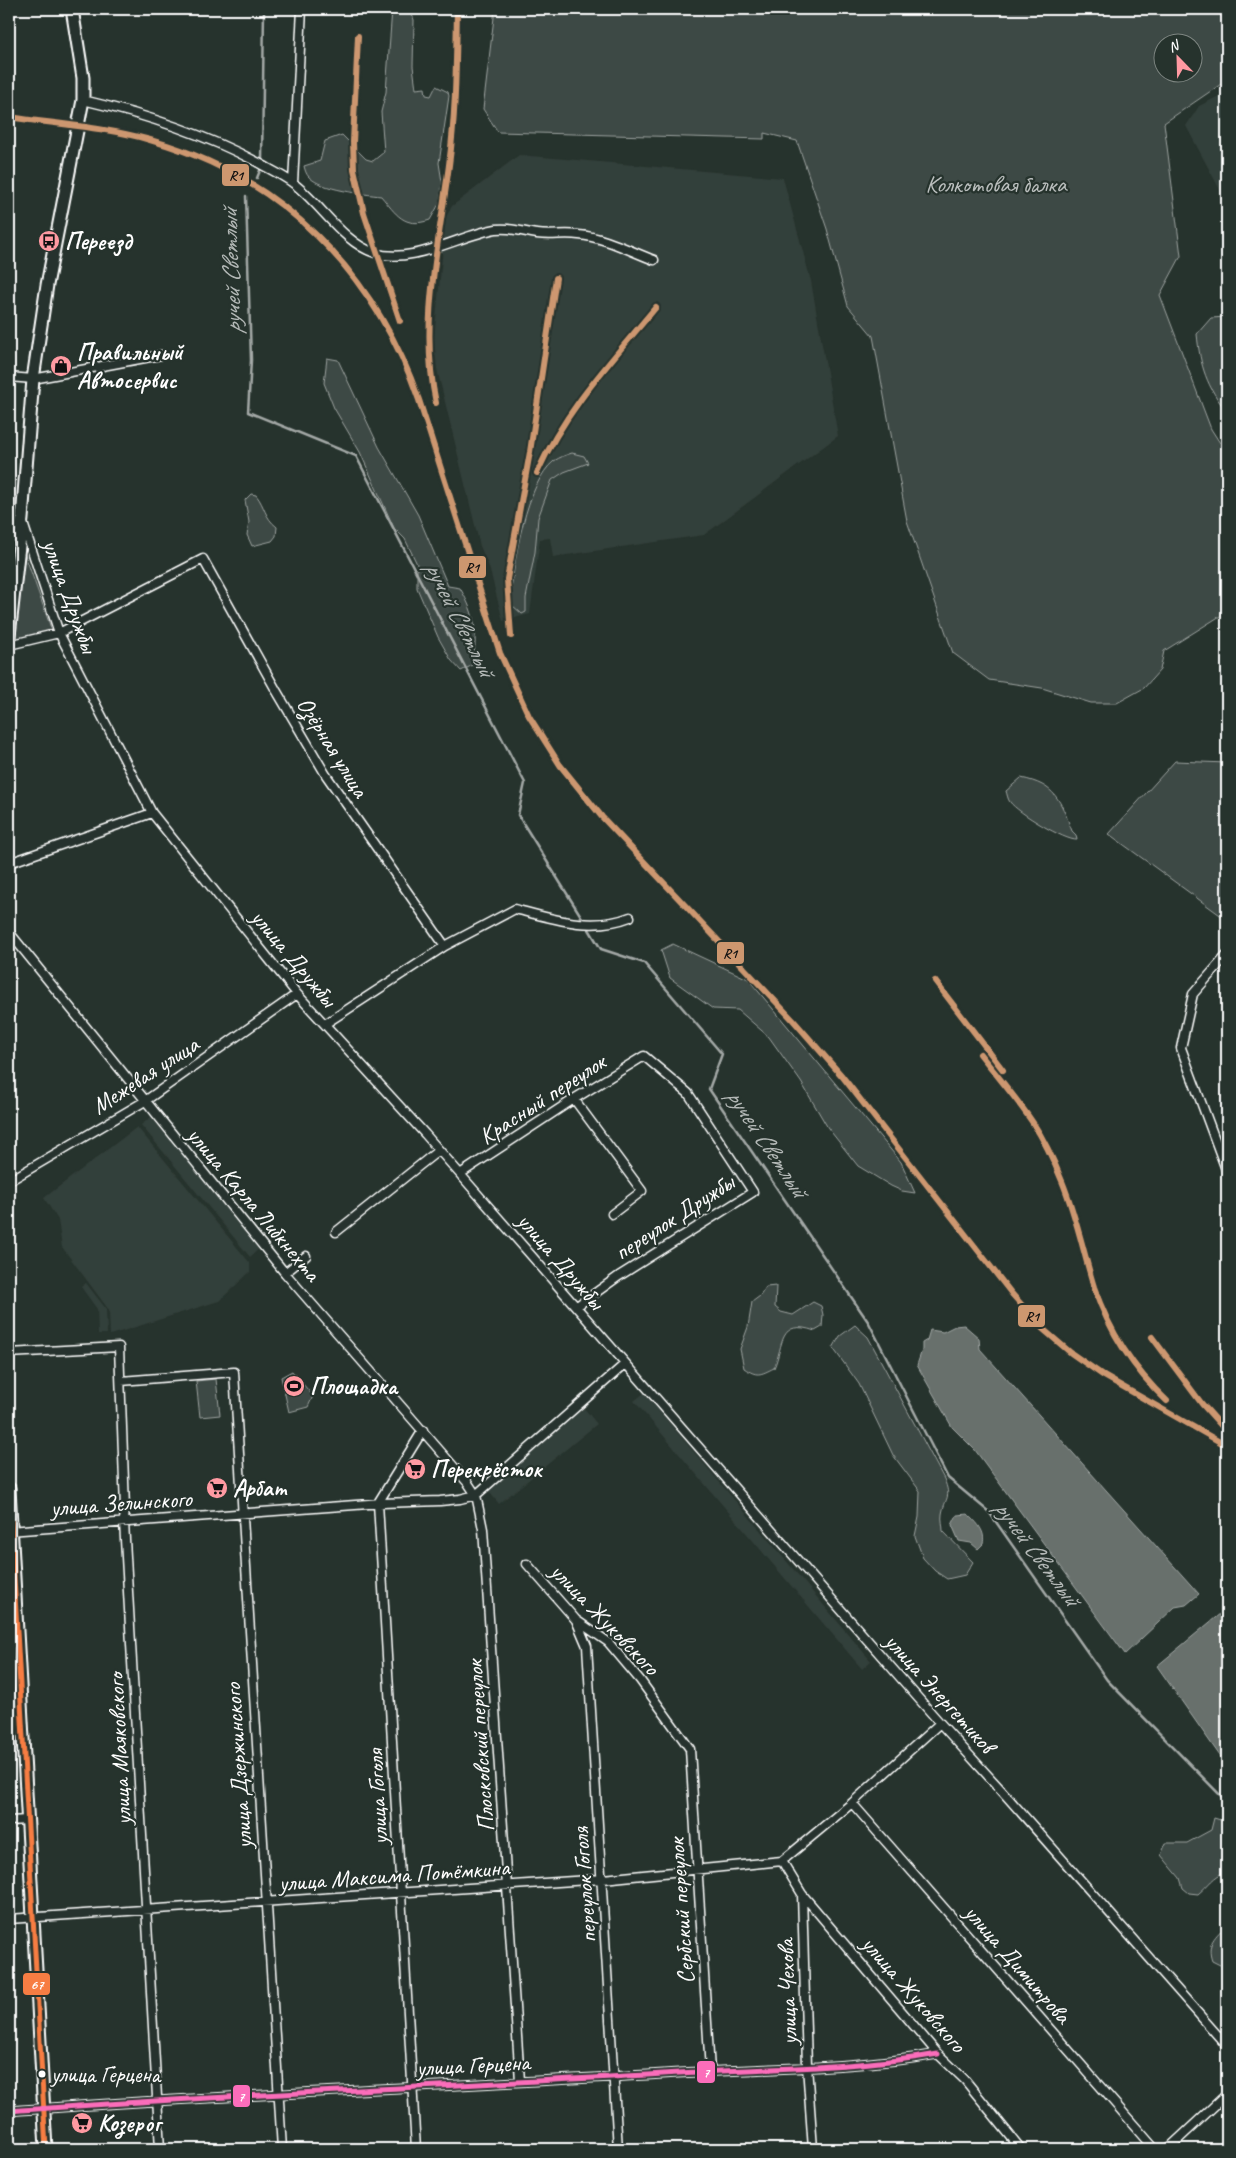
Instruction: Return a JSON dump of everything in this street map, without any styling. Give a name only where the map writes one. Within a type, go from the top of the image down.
[{"type":"street","points":[[9,636],[22,519],[33,379],[47,285],[83,100],[83,78],[72,9]]},
{"type":"street","points":[[293,183],[302,9]]},
{"type":"street","points":[[83,100],[126,110],[163,122],[251,159],[293,183],[354,242],[378,254],[403,254],[426,250],[482,232],[499,229],[518,229],[536,234],[578,234],[598,238],[654,260]]},
{"type":"street","points":[[9,377],[33,379],[161,355]]},
{"type":"street","name":"улица Дружбы","points":[[22,519],[58,633],[152,813],[297,994],[439,1150],[577,1306],[625,1364]]},
{"type":"street","name":"Озёрная улица","points":[[58,633],[203,559],[326,775],[445,946]]},
{"type":"street","points":[[9,645],[58,633]]},
{"type":"street","points":[[9,863],[152,813]]},
{"type":"street","points":[[325,1024],[445,946],[515,909],[554,919],[592,924],[615,922],[630,917]]},
{"type":"street","name":"улица Карла Либкнехта","points":[[9,932],[285,1272],[423,1430],[476,1495]]},
{"type":"street","points":[[1227,955],[1193,994],[1181,1048],[1227,1172]]},
{"type":"street","name":"Межевая улица","points":[[9,1181],[145,1100],[297,994]]},
{"type":"street","name":"Красный переулок","points":[[460,1174],[574,1099],[644,1056]]},
{"type":"street","name":"переулок Дружбы","points":[[577,1306],[619,1276],[752,1192],[688,1094],[644,1056]]},
{"type":"street","points":[[574,1099],[642,1191],[612,1214]]},
{"type":"street","points":[[336,1232],[439,1150]]},
{"type":"street","points":[[285,1272],[306,1256]]},
{"type":"street","name":"улица Маяковского","points":[[9,1353],[119,1347],[124,1522],[160,2149]]},
{"type":"street","points":[[476,1495],[625,1364]]},
{"type":"street","name":"улица Энергетиков","points":[[625,1364],[1227,2046]]},
{"type":"street","name":"улица Дзержинского","points":[[121,1381],[234,1372],[241,1513],[282,2149]]},
{"type":"street","points":[[378,1503],[423,1430]]},
{"type":"street","points":[[9,1488],[46,2149]]},
{"type":"street","name":"улица Зелинского","points":[[10,1531],[378,1503],[450,1500],[476,1495]]},
{"type":"street","name":"Плосковский переулок","points":[[476,1495],[483,1529],[520,2081]]},
{"type":"street","name":"улица Гоголя","points":[[378,1503],[416,2149]]},
{"type":"street","name":"улица Жуковского","points":[[527,1564],[576,1620],[608,1642],[640,1680],[690,1749]]},
{"type":"street","name":"переулок Гоголя","points":[[576,1620],[587,1646],[603,1879],[618,2149]]},
{"type":"street","points":[[782,1861],[852,1803],[940,1723]]},
{"type":"street","points":[[9,1725],[22,1724]]},
{"type":"street","name":"Сербский переулок","points":[[690,1749],[710,2071]]},
{"type":"street","name":"улица Димитрова","points":[[852,1803],[1155,2149]]},
{"type":"street","points":[[9,1821],[28,1820]]},
{"type":"street","name":"улица Максима Потёмкина","points":[[9,1919],[603,1879],[782,1861]]},
{"type":"street","name":"улица Жуковского","points":[[782,1861],[802,1894],[938,2054],[966,2080],[1021,2149]]},
{"type":"street","name":"улица Чехова","points":[[802,1894],[813,2149]]},
{"type":"street","name":"улица Герцена","points":[[9,2111],[278,2094],[808,2066],[903,2060],[938,2054]]},
{"type":"street","points":[[1168,2149],[1227,2094]]},
{"type":"shaded area","points":[[1227,92],[1227,203],[1186,126],[1199,106]]},
{"type":"shaded area","points":[[519,155],[783,178],[811,281],[838,436],[704,535],[553,557],[550,538],[540,539],[530,614],[503,621],[489,567],[480,546],[437,369],[434,339],[446,217],[452,206]]},
{"type":"shaded area","points":[[151,1117],[260,1248],[250,1257],[141,1125]]},
{"type":"shaded area","points":[[137,1127],[250,1263],[250,1272],[219,1301],[110,1335],[109,1310],[62,1247],[58,1220],[44,1198]]},
{"type":"shaded area","points":[[86,1283],[106,1309],[107,1334],[98,1334],[97,1309],[81,1287]]},
{"type":"shaded area","points":[[964,1325],[979,1338],[980,1349],[1199,1594],[1186,1605],[1175,1607],[1125,1654],[975,1450],[952,1427],[917,1365],[922,1350],[922,1343],[927,1340],[930,1330],[943,1332],[955,1326]]},
{"type":"shaded area","points":[[644,1393],[871,1661],[862,1669],[634,1401]]},
{"type":"shaded area","points":[[584,1408],[597,1424],[499,1504],[486,1488]]},
{"type":"shaded area","points":[[968,1514],[980,1528],[983,1535],[983,1544],[978,1549],[971,1543],[959,1541],[952,1525],[957,1515]]},
{"type":"shaded area","points":[[1227,1608],[1227,1766],[1157,1666]]},
{"type":"green space","points":[[392,9],[410,9],[414,20],[413,66],[416,89],[425,88],[426,95],[431,96],[436,86],[448,92],[449,96],[439,163],[442,182],[439,204],[430,220],[413,223],[396,214],[381,196],[343,191],[323,185],[308,176],[304,166],[320,161],[325,141],[342,135],[366,159],[373,161],[384,152],[381,112],[386,92]]},
{"type":"green space","name":"Колкотовая балка","points":[[495,9],[1227,9],[1227,80],[1164,123],[1181,256],[1160,295],[1211,429],[1227,454],[1227,609],[1225,613],[1164,651],[1160,670],[1144,688],[1117,703],[1091,703],[1042,688],[989,680],[953,653],[907,521],[873,336],[848,306],[827,229],[797,141],[764,133],[764,139],[498,132],[483,109]]},
{"type":"green space","points":[[1227,317],[1227,412],[1214,394],[1206,376],[1200,356],[1197,334],[1211,318]]},
{"type":"green space","points":[[327,358],[338,360],[379,447],[418,515],[448,586],[460,588],[466,598],[473,616],[475,643],[473,665],[461,671],[451,660],[438,637],[417,588],[417,564],[405,539],[394,528],[360,452],[334,408],[324,383]]},
{"type":"green space","points":[[572,453],[584,456],[588,463],[564,472],[552,480],[538,518],[535,552],[526,598],[526,612],[522,614],[512,605],[511,595],[515,563],[529,504],[544,472],[554,461]]},
{"type":"green space","points":[[251,494],[256,495],[267,515],[277,527],[276,536],[272,541],[252,546],[247,535],[249,522],[245,500]]},
{"type":"green space","points":[[23,549],[52,631],[13,640]]},
{"type":"green space","points":[[1175,761],[1227,763],[1227,920],[1109,834]]},
{"type":"green space","points":[[1021,778],[1042,785],[1055,796],[1060,802],[1077,840],[1062,836],[1014,807],[1006,791]]},
{"type":"green space","points":[[673,944],[748,979],[901,1162],[915,1193],[902,1191],[891,1186],[858,1166],[828,1128],[801,1082],[769,1037],[738,1010],[713,1009],[670,978],[661,950]]},
{"type":"green space","points":[[776,1286],[775,1307],[781,1312],[793,1315],[813,1302],[821,1306],[823,1315],[822,1327],[815,1331],[794,1328],[788,1331],[784,1336],[774,1368],[762,1373],[752,1373],[744,1368],[740,1349],[748,1327],[752,1302],[760,1296],[766,1287]]},
{"type":"green space","points":[[855,1325],[868,1337],[944,1479],[948,1494],[942,1514],[943,1531],[973,1562],[965,1575],[947,1579],[935,1571],[923,1558],[915,1536],[919,1517],[920,1491],[893,1455],[859,1384],[833,1348],[840,1336]]},
{"type":"green space","name":"Площадка","points":[[292,1371],[313,1396],[308,1407],[289,1412],[281,1377]]},
{"type":"green space","points":[[216,1379],[220,1415],[200,1417],[196,1381]]},
{"type":"green space","points":[[1214,1818],[1227,1822],[1227,1871],[1214,1878],[1198,1894],[1189,1893],[1183,1888],[1180,1878],[1161,1855],[1166,1843],[1187,1843],[1211,1830]]},
{"type":"green space","points":[[1227,1925],[1227,1963],[1222,1966],[1212,1961],[1210,1950],[1215,1937]]},
{"type":"waterway","name":"ручей Светлый","points":[[262,162],[264,9]]},
{"type":"waterway","name":"ручей Светлый","points":[[257,178],[261,168]]},
{"type":"waterway","name":"ручей Светлый","points":[[246,196],[251,360],[248,412],[356,456],[525,783],[518,815],[584,921]]},
{"type":"waterway","name":"ручей Светлый","points":[[587,926],[601,949],[644,963],[722,1054],[709,1089],[869,1323],[948,1478],[989,1512],[1107,1680],[1227,1802]]},
{"type":"transit line","name":"R1","points":[[436,403],[431,373],[430,314],[432,284],[453,126],[457,9]]},
{"type":"transit line","name":"R1","points":[[358,36],[353,142],[354,169],[364,213],[400,321]]},
{"type":"transit line","name":"R1","points":[[9,117],[98,129],[133,136],[198,157],[242,178],[282,205],[318,236],[349,272],[377,311],[400,354],[419,400],[500,653],[529,716],[560,765],[602,817],[793,1020],[842,1076],[1012,1294],[1043,1329],[1071,1353],[1104,1376],[1227,1446]]},
{"type":"transit line","name":"R1","points":[[511,636],[507,579],[530,452],[556,278]]},
{"type":"transit line","name":"R1","points":[[537,473],[561,428],[590,386],[656,307]]},
{"type":"transit line","name":"R1","points":[[935,981],[1003,1070]]},
{"type":"transit line","name":"R1","points":[[980,1054],[1027,1114],[1045,1144],[1067,1194],[1094,1287],[1107,1319],[1123,1348],[1143,1376],[1167,1401]]},
{"type":"transit line","name":"R1","points":[[1152,1337],[1202,1404],[1227,1432]]},
{"type":"transit line","name":"67","points":[[9,1488],[46,2149]]},
{"type":"transit line","name":"7","points":[[9,2111],[254,2095],[835,2066],[938,2054]]},
{"type":"place","name":"Переезд","points":[[49,241]]},
{"type":"place","name":"Правильный Автосервис","points":[[61,366]]},
{"type":"place","name":"Площадка","points":[[294,1386]]},
{"type":"place","name":"Перекрёсток","points":[[415,1469]]},
{"type":"place","name":"Арбат","points":[[217,1488]]},
{"type":"place","name":"улица Герцена","points":[[42,2074]]},
{"type":"place","name":"Козерог","points":[[82,2123]]}]
